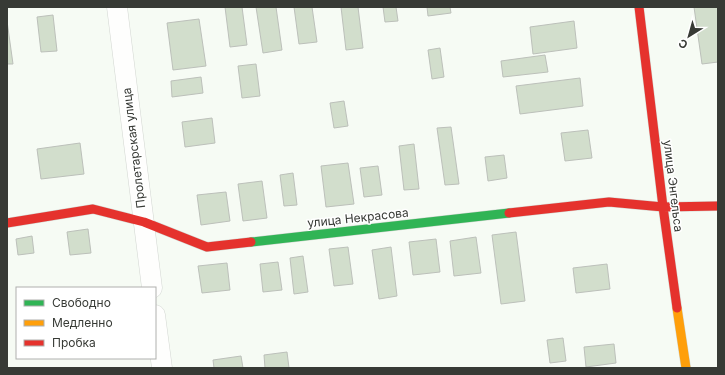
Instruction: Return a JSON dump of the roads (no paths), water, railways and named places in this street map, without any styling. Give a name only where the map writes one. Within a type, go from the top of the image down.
[{"type":"street","name":"Пролетарская улица","points":[[117,7],[152,287]]},
{"type":"street","name":"улица Энгельса","points":[[639,7],[663,207],[686,368]]},
{"type":"street","name":"улица Некрасова","points":[[7,223],[93,209],[144,222],[207,247],[609,202],[663,207],[718,206]]},
{"type":"street","points":[[156,323],[162,368]]}]
